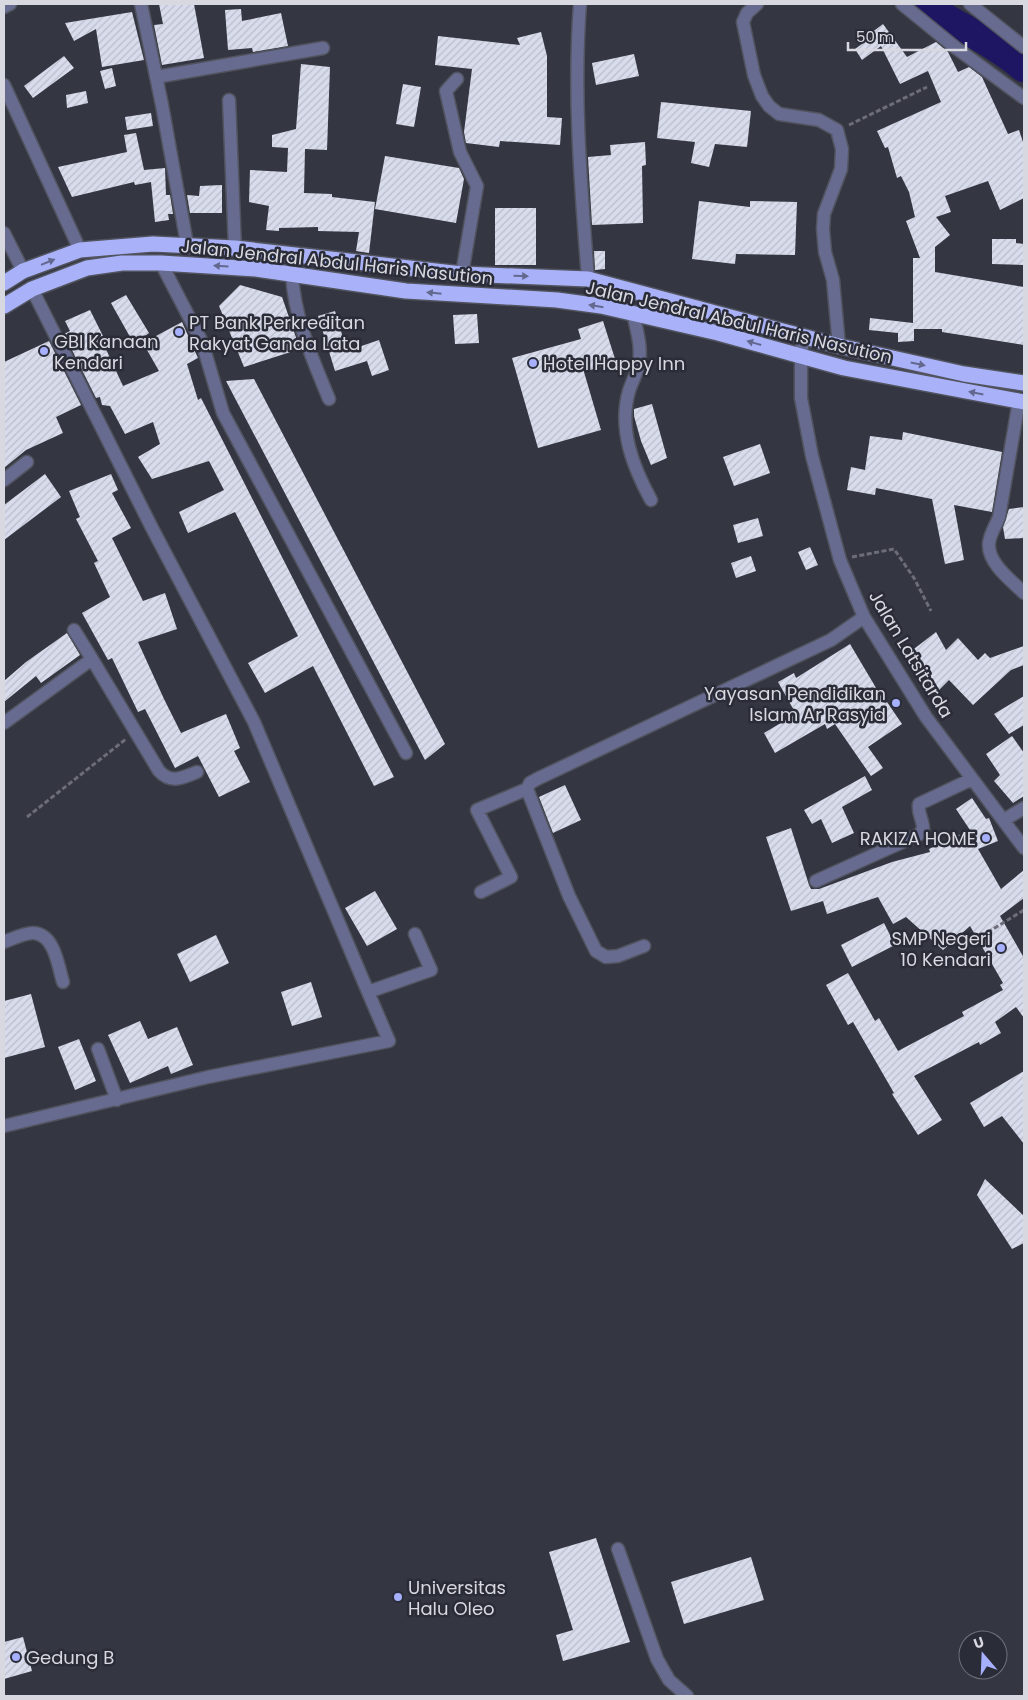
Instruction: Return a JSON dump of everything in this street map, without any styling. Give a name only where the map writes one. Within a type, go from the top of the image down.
[{"type":"highway","name":"Jalan Jendral Abdul Haris Nasution","points":[[4,283],[24,272],[80,250],[123,245],[187,244],[462,274],[588,278],[839,346],[964,374],[1024,382]]},
{"type":"highway","name":"Jalan Jendral Abdul Haris Nasution","points":[[4,306],[32,289],[87,268],[122,264],[162,263],[256,269],[448,295],[557,300],[633,313],[718,333],[844,368],[1021,401]]},
{"type":"street","points":[[4,7],[10,4]]},
{"type":"street","points":[[141,4],[187,244]]},
{"type":"street","points":[[580,4],[576,70],[576,117],[588,278]]},
{"type":"street","points":[[757,4],[747,13],[743,22],[754,75],[762,96],[769,106],[780,114],[819,120],[837,130],[842,149],[842,169],[824,214],[823,229],[825,252],[833,280],[839,346]]},
{"type":"street","points":[[902,4],[956,48],[1024,98]]},
{"type":"street","points":[[970,4],[1024,47]]},
{"type":"street","points":[[156,77],[323,48]]},
{"type":"street","points":[[457,79],[446,91],[460,152],[477,186],[462,274]]},
{"type":"street","points":[[4,86],[80,250]]},
{"type":"street","points":[[229,100],[235,248]]},
{"type":"street","points":[[4,232],[24,272]]},
{"type":"street","points":[[162,263],[202,342],[223,413],[406,753]]},
{"type":"street","points":[[292,274],[294,296],[304,336],[329,399]]},
{"type":"street","points":[[4,1126],[208,1077],[389,1041],[254,722],[148,519],[32,289]]},
{"type":"street","points":[[633,313],[640,352],[639,362],[628,399],[626,434],[630,454],[651,500]]},
{"type":"street","name":"Jalan Latsitarda","points":[[804,337],[801,357],[800,398],[820,493],[840,560],[864,617],[926,717],[1024,848]]},
{"type":"street","points":[[1021,401],[999,517],[992,534],[989,549],[992,558],[1024,593]]},
{"type":"street","points":[[4,480],[27,462]]},
{"type":"street","points":[[481,892],[511,878],[477,810],[527,789],[537,779],[831,640],[864,617]]},
{"type":"street","points":[[74,630],[132,728],[166,778],[182,778],[197,772]]},
{"type":"street","points":[[4,723],[92,659]]},
{"type":"street","points":[[816,881],[918,835],[923,830],[918,809],[919,804],[972,779]]},
{"type":"street","points":[[527,789],[570,896],[596,952],[606,956],[618,956],[644,946]]},
{"type":"street","points":[[1004,820],[1024,808]]},
{"type":"street","points":[[4,942],[34,933],[45,938],[53,950],[63,982]]},
{"type":"street","points":[[368,992],[431,970],[415,934]]},
{"type":"street","points":[[98,1049],[117,1100]]},
{"type":"street","points":[[618,1549],[657,1658],[669,1680],[687,1696]]},
{"type":"path","points":[[837,130],[927,87]]},
{"type":"path","points":[[840,560],[894,549],[914,578],[931,612]]},
{"type":"path","points":[[27,817],[129,737],[132,728]]},
{"type":"path","points":[[962,948],[1024,910]]},
{"type":"building","points":[[159,4],[194,4],[204,58],[162,65],[154,25],[163,24]]},
{"type":"building","points":[[241,9],[242,21],[281,13],[288,46],[253,52],[252,48],[228,50],[225,10]]},
{"type":"building","points":[[132,12],[144,60],[102,67],[96,29],[74,41],[65,23]]},
{"type":"building","points":[[883,24],[907,57],[936,42],[948,52],[958,72],[969,67],[982,77],[1008,134],[1019,130],[1024,145],[1024,198],[1000,210],[988,181],[945,196],[951,212],[936,217],[950,235],[935,247],[935,272],[1024,287],[1024,345],[942,332],[942,329],[914,329],[914,341],[898,342],[898,333],[869,330],[870,318],[913,323],[913,258],[920,258],[906,221],[915,217],[909,192],[901,176],[897,178],[888,147],[885,148],[877,131],[941,102],[928,71],[900,84],[881,46],[862,60],[855,49],[873,36],[871,33]]},
{"type":"building","points":[[541,32],[547,56],[547,117],[562,118],[560,145],[500,141],[499,147],[466,143],[464,132],[472,69],[435,65],[438,36],[520,45],[517,38]]},
{"type":"building","points":[[634,54],[639,76],[596,85],[592,63]]},
{"type":"building","points":[[64,56],[74,68],[33,98],[24,86]]},
{"type":"building","points":[[301,64],[330,67],[327,150],[305,149],[304,193],[332,194],[332,197],[375,202],[369,253],[356,251],[359,232],[318,231],[318,227],[279,228],[279,231],[266,230],[269,206],[249,202],[250,170],[287,172],[288,148],[272,147],[272,135],[296,129]]},
{"type":"building","points":[[112,68],[116,86],[105,89],[100,71]]},
{"type":"building","points":[[403,84],[421,87],[414,127],[396,124]]},
{"type":"building","points":[[86,91],[88,103],[67,108],[66,95]]},
{"type":"building","points":[[661,102],[751,111],[747,147],[715,144],[709,167],[691,163],[695,142],[657,138]]},
{"type":"building","points":[[151,113],[153,126],[127,130],[125,117]]},
{"type":"building","points":[[136,133],[144,170],[165,168],[166,195],[170,195],[173,214],[168,214],[169,220],[155,222],[151,182],[135,185],[134,182],[72,197],[58,167],[127,152],[124,135]]},
{"type":"building","points":[[645,142],[646,165],[642,166],[643,223],[592,225],[588,157],[611,155],[610,145]]},
{"type":"building","points":[[385,156],[459,168],[464,179],[456,223],[375,209]]},
{"type":"building","points":[[222,185],[222,213],[190,213],[187,195],[199,196],[200,186]]},
{"type":"building","points":[[699,201],[750,207],[750,201],[797,202],[795,255],[736,254],[735,264],[692,259]]},
{"type":"building","points":[[495,208],[536,208],[536,265],[495,265]]},
{"type":"building","points":[[992,239],[1016,239],[1016,243],[1024,244],[1024,265],[992,264]]},
{"type":"building","points":[[594,251],[605,251],[605,269],[595,270]]},
{"type":"building","points":[[240,285],[282,297],[300,349],[244,367],[219,306]]},
{"type":"building","points":[[126,295],[149,333],[134,344],[111,303]]},
{"type":"building","points":[[90,310],[107,344],[104,345],[123,386],[159,371],[143,343],[182,322],[198,358],[187,364],[198,400],[201,398],[394,777],[374,786],[313,666],[265,693],[248,663],[298,636],[235,512],[188,533],[179,512],[224,490],[209,461],[152,479],[138,457],[160,444],[153,422],[125,434],[110,406],[102,405],[100,397],[96,398],[64,334],[70,331],[65,321]]},
{"type":"building","points":[[335,311],[347,351],[379,340],[389,370],[372,376],[367,361],[335,371],[318,316]]},
{"type":"building","points":[[477,314],[479,343],[455,344],[453,315]]},
{"type":"building","points":[[603,321],[616,362],[584,372],[601,430],[538,448],[512,358],[581,339],[578,329]]},
{"type":"building","points":[[49,341],[81,405],[56,417],[63,433],[26,450],[4,468],[4,362]]},
{"type":"building","points":[[254,379],[445,744],[425,760],[226,381]]},
{"type":"building","points":[[652,404],[667,458],[651,465],[641,441],[634,409]]},
{"type":"building","points":[[903,432],[1002,452],[992,512],[954,505],[964,560],[945,564],[932,499],[876,488],[875,495],[847,490],[851,467],[865,470],[870,436],[902,440]]},
{"type":"building","points":[[760,444],[770,473],[734,486],[723,457]]},
{"type":"building","points":[[45,474],[61,497],[4,540],[4,505]]},
{"type":"building","points":[[111,474],[118,490],[112,493],[131,528],[112,538],[143,601],[165,593],[177,629],[138,642],[164,699],[181,733],[226,714],[240,748],[234,751],[250,782],[219,797],[198,756],[175,768],[145,709],[138,712],[112,658],[108,660],[82,613],[110,597],[94,563],[98,561],[76,519],[80,517],[69,491]]},
{"type":"building","points":[[1024,507],[1024,538],[1005,539],[1003,527],[1009,509]]},
{"type":"building","points":[[758,518],[763,536],[738,543],[733,525]]},
{"type":"building","points":[[810,547],[818,565],[806,570],[798,552]]},
{"type":"building","points":[[751,556],[756,571],[736,578],[731,563]]},
{"type":"building","points":[[936,632],[946,650],[958,638],[978,660],[985,653],[990,658],[1024,646],[1024,665],[1011,670],[973,705],[949,680],[936,693],[906,655]]},
{"type":"building","points":[[67,633],[80,655],[41,683],[36,676],[4,702],[4,681],[26,662]]},
{"type":"building","points":[[850,644],[885,703],[887,702],[902,724],[868,747],[883,768],[871,776],[835,724],[827,729],[825,724],[775,753],[764,733],[796,714],[778,682],[794,673],[796,678]]},
{"type":"building","points":[[1024,696],[1024,725],[1009,734],[994,714]]},
{"type":"building","points":[[1012,736],[1024,753],[1024,796],[1013,803],[994,781],[1000,775],[986,754]]},
{"type":"building","points":[[865,776],[872,790],[842,807],[854,833],[832,843],[821,819],[812,824],[804,810]]},
{"type":"building","points":[[565,785],[581,820],[553,833],[539,797]]},
{"type":"building","points":[[972,798],[986,819],[989,818],[998,841],[978,849],[1001,889],[1024,870],[1024,898],[1000,916],[1024,958],[1024,1018],[1016,1007],[995,1022],[1001,1033],[980,1045],[979,1042],[914,1076],[942,1120],[918,1135],[892,1094],[894,1093],[853,1022],[848,1025],[826,985],[848,973],[875,1021],[879,1018],[898,1051],[964,1016],[962,1012],[1003,990],[1000,985],[1003,983],[970,926],[943,950],[906,917],[893,924],[878,897],[827,914],[823,901],[791,911],[766,837],[791,828],[809,885],[811,889],[819,889],[892,862],[930,852],[929,849],[970,830],[956,809]]},
{"type":"building","points":[[375,891],[397,929],[367,946],[345,908]]},
{"type":"building","points":[[884,923],[895,945],[852,967],[841,945]]},
{"type":"building","points":[[216,935],[229,963],[190,982],[177,954]]},
{"type":"building","points":[[311,982],[322,1017],[292,1026],[281,992]]},
{"type":"building","points":[[31,994],[45,1047],[4,1058],[4,1001]]},
{"type":"building","points":[[140,1021],[148,1039],[177,1027],[193,1065],[171,1074],[168,1066],[130,1083],[108,1035]]},
{"type":"building","points":[[79,1039],[96,1081],[75,1090],[58,1047]]},
{"type":"building","points":[[1024,1071],[1024,1144],[1002,1116],[984,1127],[970,1103]]},
{"type":"building","points":[[985,1179],[1024,1216],[1024,1243],[1012,1249],[977,1195]]},
{"type":"building","points":[[596,1538],[630,1642],[563,1661],[556,1635],[573,1630],[549,1552]]},
{"type":"building","points":[[751,1557],[764,1600],[684,1624],[671,1582]]},
{"type":"building","name":"Gedung B","points":[[23,1637],[32,1671],[4,1679],[4,1642]]},
{"type":"waterway","points":[[923,4],[988,42],[1024,68]]},
{"type":"place","name":"PT Bank Perkreditan Rakyat Ganda Lata","points":[[179,332]]},
{"type":"place","name":"GBI Kanaan Kendari","points":[[44,351]]},
{"type":"place","name":"Hotel Happy Inn","points":[[533,363]]},
{"type":"place","name":"Yayasan Pendidikan Islam Ar Rasyid","points":[[896,703]]},
{"type":"place","name":"RAKIZA HOME","points":[[986,838]]},
{"type":"place","name":"SMP Negeri 10 Kendari","points":[[1001,948]]},
{"type":"place","name":"Universitas Halu Oleo","points":[[398,1597]]},
{"type":"place","name":"Gedung B","points":[[16,1657]]}]
